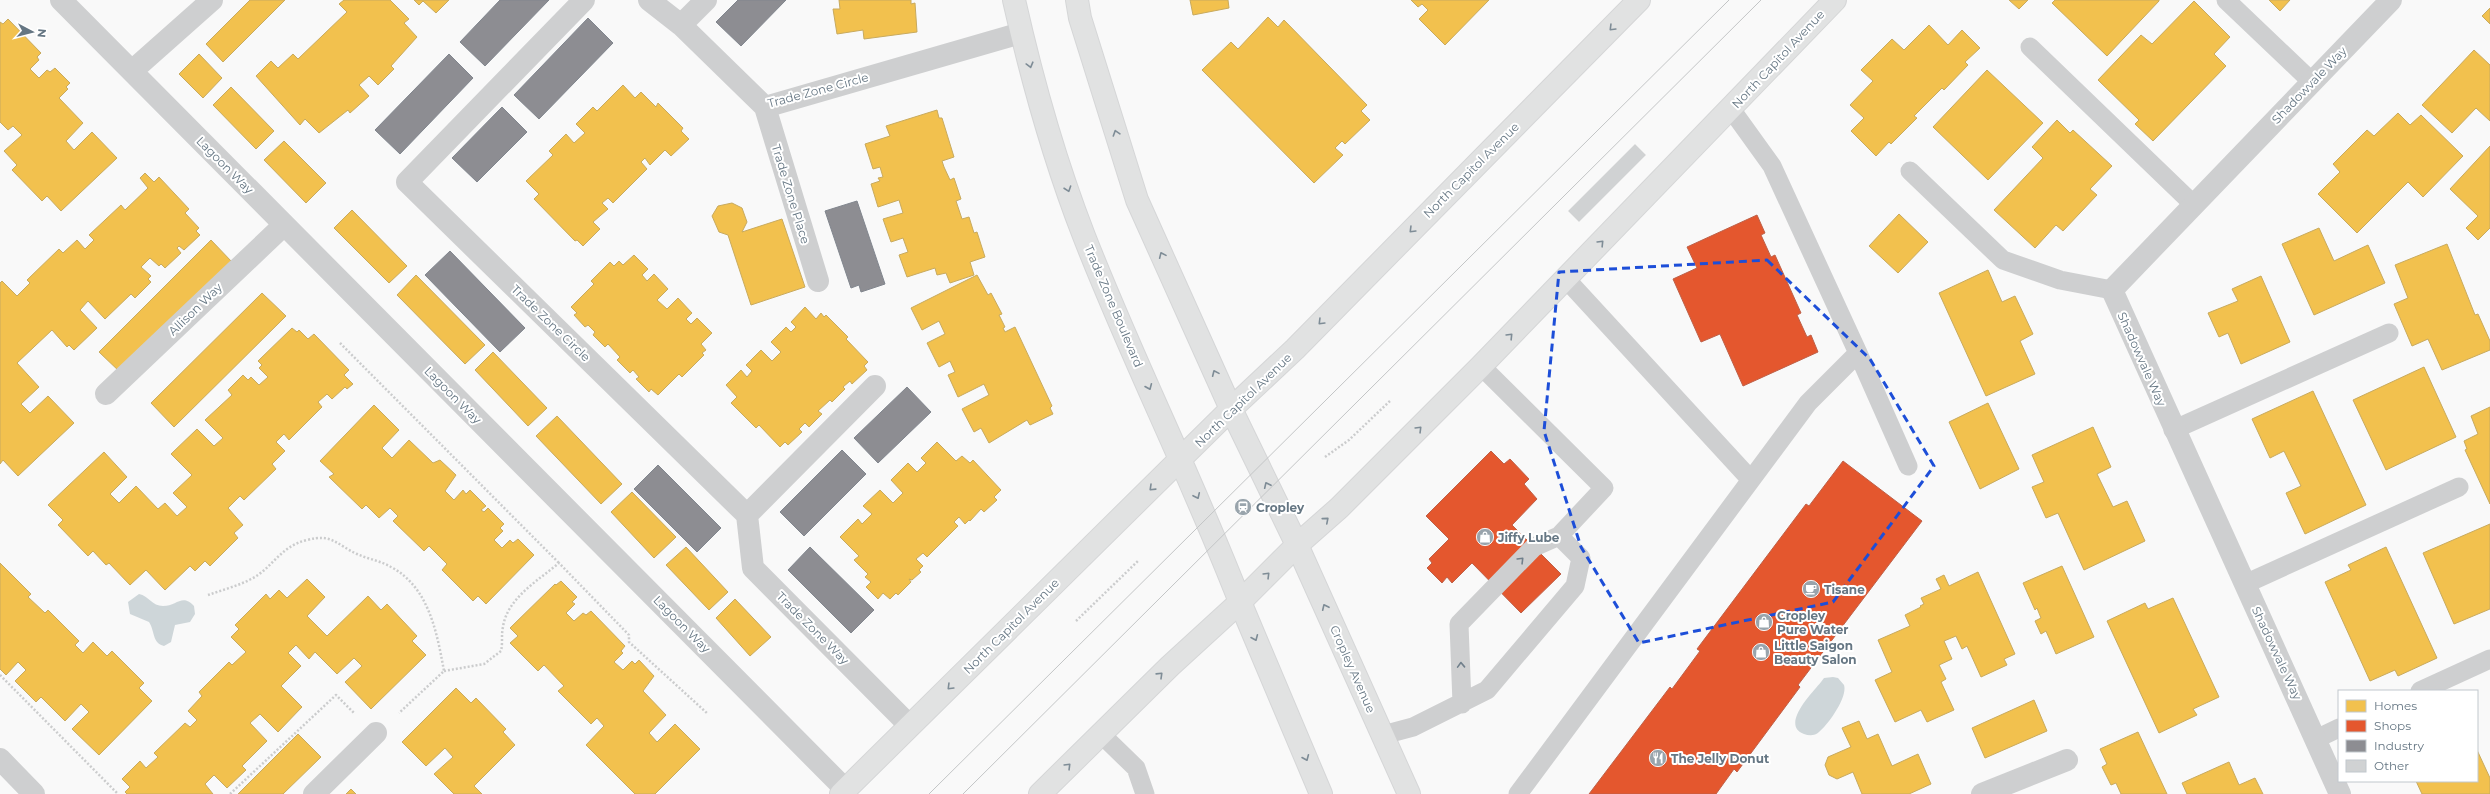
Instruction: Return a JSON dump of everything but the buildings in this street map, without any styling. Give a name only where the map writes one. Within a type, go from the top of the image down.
[{"type":"main road","name":"Trade Zone Boulevard","points":[[1014,0],[1048,134],[1084,236],[1180,460],[1207,518],[1240,602]]},
{"type":"main road","points":[[1077,0],[1080,18],[1138,200],[1231,409],[1296,546]]},
{"type":"main road","name":"North Capitol Avenue","points":[[843,792],[1231,409],[1301,343],[1639,0]]},
{"type":"main road","name":"North Capitol Avenue","points":[[1040,794],[1240,602],[1296,546],[1339,508],[1566,279],[1835,0]]},
{"type":"main road","name":"Cropley Avenue","points":[[1296,546],[1409,794]]},
{"type":"main road","points":[[1240,602],[1322,794]]},
{"type":"street","name":"Lagoon Way","points":[[61,0],[843,792]]},
{"type":"street","points":[[132,71],[212,0]]},
{"type":"street","name":"Trade Zone Circle","points":[[584,0],[407,182],[747,515]]},
{"type":"street","name":"Trade Zone Circle","points":[[649,0],[680,26],[765,107],[1022,32]]},
{"type":"street","points":[[680,26],[706,0]]},
{"type":"street","name":"Shadowvale Way","points":[[2340,794],[2245,584],[2173,430],[2112,290],[2193,204],[2391,0]]},
{"type":"street","name":"Trade Zone Place","points":[[765,107],[818,281]]},
{"type":"street","name":"Allison Way","points":[[106,394],[284,225]]},
{"type":"street","points":[[747,515],[875,386]]},
{"type":"street","name":"Trade Zone Way","points":[[747,515],[753,568],[910,726]]},
{"type":"street","points":[[314,794],[376,734]]},
{"type":"street","points":[[0,759],[34,794]]},
{"type":"street","points":[[1982,794],[2067,760]]},
{"type":"lane","points":[[2226,0],[2312,82]]},
{"type":"lane","points":[[2030,47],[2193,204]]},
{"type":"lane","points":[[1731,109],[1772,166],[1908,466]]},
{"type":"lane","points":[[1910,172],[2003,260],[2060,280],[2112,290]]},
{"type":"lane","points":[[1566,279],[1751,480]]},
{"type":"lane","points":[[2173,430],[2388,333]]},
{"type":"lane","points":[[1518,794],[1808,403],[1858,353]]},
{"type":"lane","points":[[1462,704],[1459,624],[1534,547],[1559,536],[1604,488],[1481,366]]},
{"type":"lane","points":[[2245,584],[2459,487]]},
{"type":"lane","points":[[1383,735],[1413,728],[1487,690],[1575,586],[1581,558],[1559,536]]},
{"type":"lane","points":[[2422,690],[2490,659]]},
{"type":"lane","points":[[2316,739],[2338,728]]},
{"type":"lane","points":[[1101,734],[1136,768],[1145,794]]},
{"type":"path","points":[[340,343],[629,635],[629,642],[708,714]]},
{"type":"path","points":[[1325,457],[1350,440],[1391,400]]},
{"type":"path","points":[[208,595],[252,579],[282,552],[294,545],[319,537],[332,538],[355,553],[392,567],[410,581],[426,603],[436,627],[444,671]]},
{"type":"path","points":[[1076,621],[1138,561]]},
{"type":"path","points":[[230,794],[336,695],[376,734],[444,671],[484,664],[501,651],[504,639],[502,628],[507,613],[519,597],[559,563]]},
{"type":"path","points":[[0,675],[118,794]]},
{"type":"highlighted area","points":[[1767,260],[1870,359],[1934,466],[1833,602],[1639,643],[1581,547],[1544,431],[1559,272]]},
{"type":"shaded area","points":[[139,594],[159,606],[168,605],[183,600],[190,602],[194,606],[195,614],[190,622],[175,625],[171,642],[164,646],[157,642],[149,622],[130,614],[128,602]]},
{"type":"shaded area","points":[[1824,678],[1838,678],[1844,685],[1844,690],[1840,703],[1832,717],[1816,734],[1808,735],[1797,730],[1795,724],[1796,716],[1805,701]]},
{"type":"tram line","points":[[929,794],[1729,0]]},
{"type":"tram line","points":[[963,794],[1761,0]]},
{"type":"place","name":"Cropley","points":[[1243,507]]},
{"type":"place","name":"Jiffy Lube","points":[[1485,537]]},
{"type":"place","name":"Tisane","points":[[1811,589]]},
{"type":"place","name":"Cropley Pure Water","points":[[1764,622]]},
{"type":"place","name":"Little Saigon Beauty Salon","points":[[1761,652]]},
{"type":"place","name":"The Jelly Donut","points":[[1658,758]]}]
